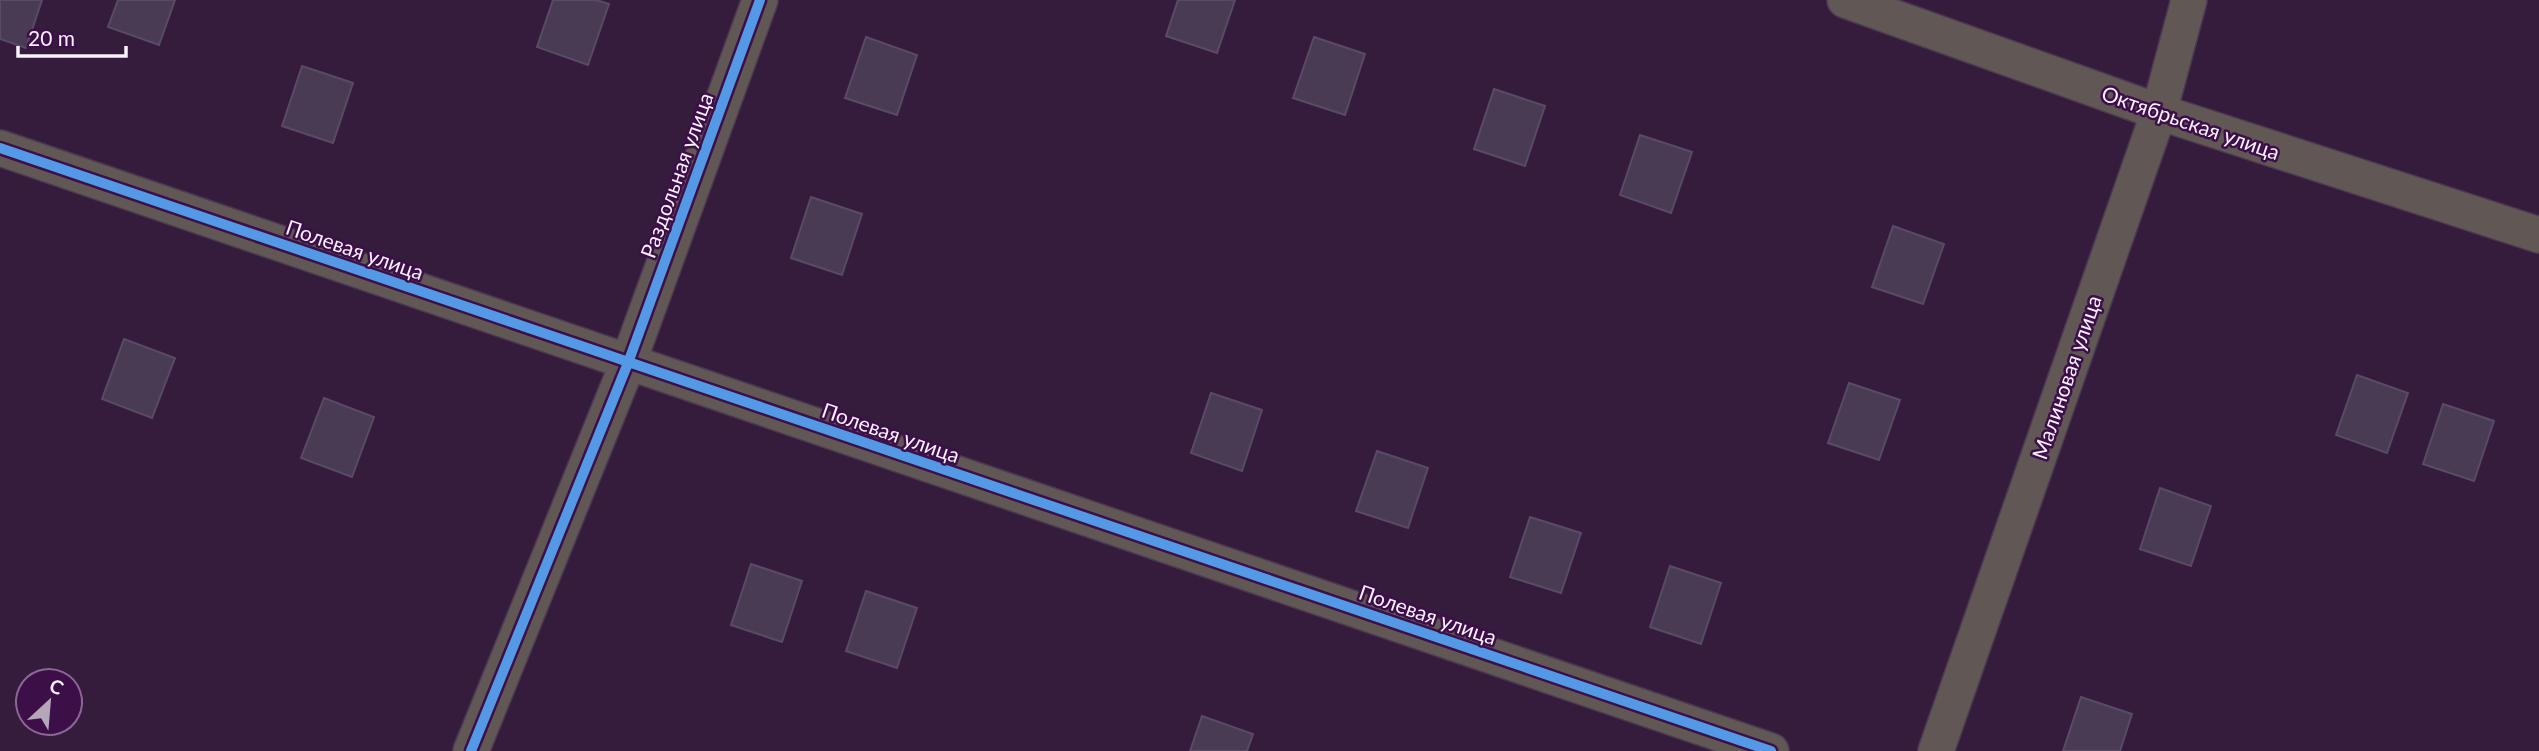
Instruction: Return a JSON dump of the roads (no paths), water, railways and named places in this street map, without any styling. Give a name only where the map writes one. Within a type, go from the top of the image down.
[{"type":"street","name":"Раздольная улица","points":[[471,751],[628,363],[760,0]]},
{"type":"street","name":"Октябрьская улица","points":[[1845,0],[2159,113],[2539,235]]},
{"type":"street","name":"Малиновая улица","points":[[1936,751],[2159,113],[2189,0]]},
{"type":"street","name":"Полевая улица","points":[[0,148],[1771,751]]}]
